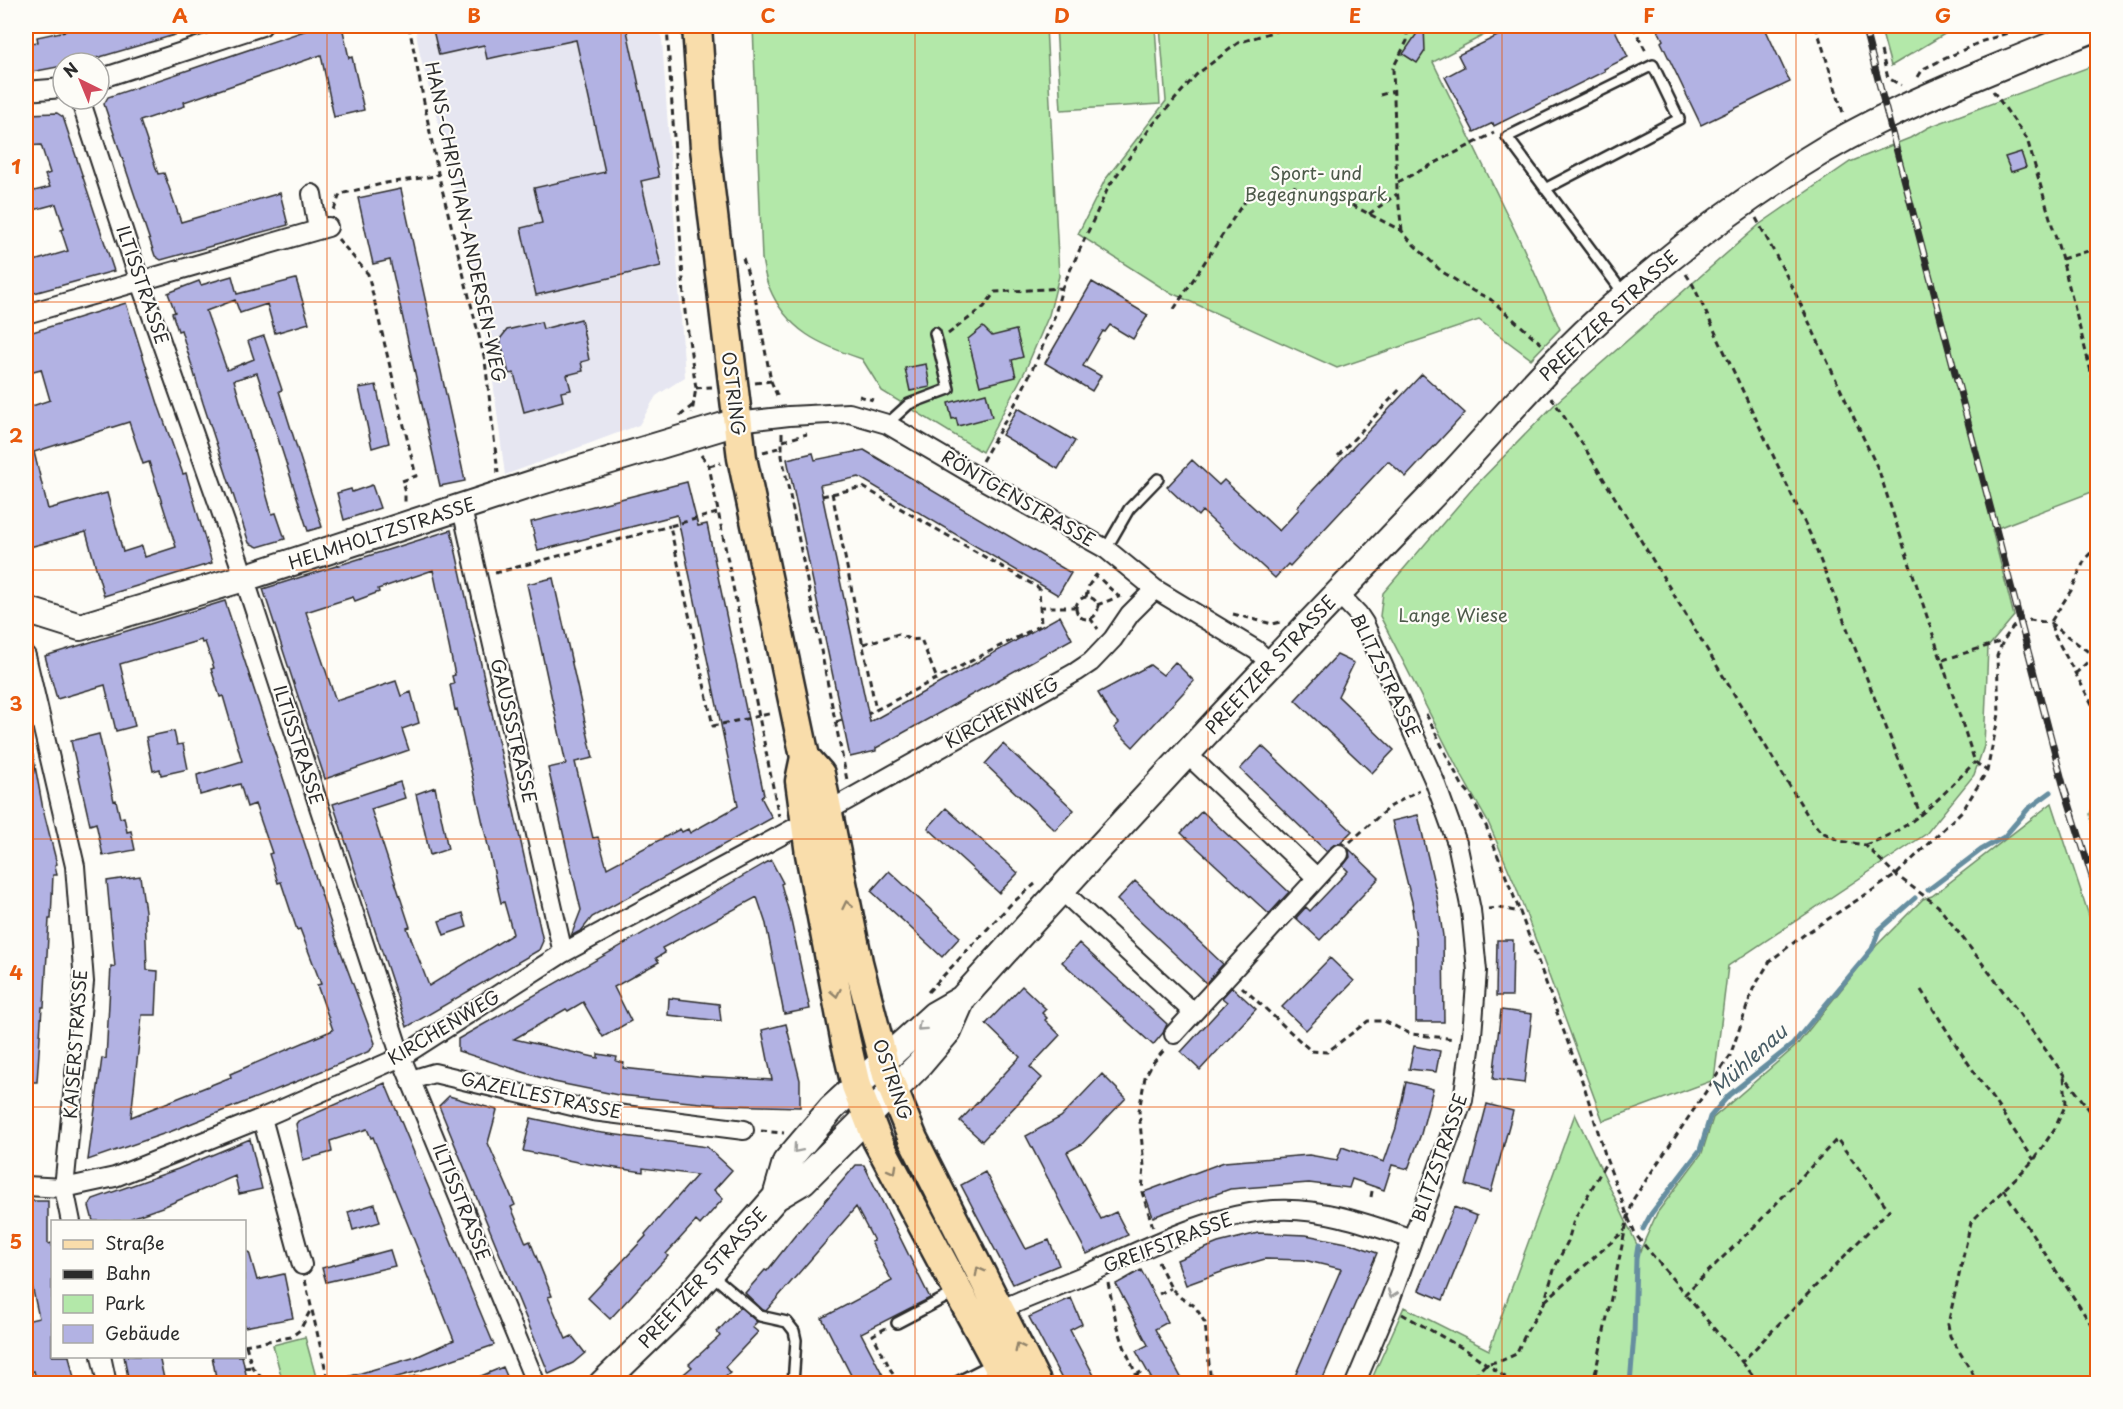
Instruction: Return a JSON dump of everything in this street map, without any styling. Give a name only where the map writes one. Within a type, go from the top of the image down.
[{"type":"main road","name":"OSTRING","points":[[697,26],[705,148],[742,458],[805,757],[820,774],[817,816],[843,1027],[856,1086],[877,1140],[1002,1373]]},
{"type":"main road","name":"OSTRING","points":[[817,816],[893,1092],[913,1139],[1037,1383]]},
{"type":"street","points":[[111,75],[262,26]]},
{"type":"street","name":"PREETZER STRASSE","points":[[776,1197],[786,1162],[832,1108],[934,1015],[962,999],[1187,754],[1444,483],[1537,381],[1625,296],[1673,255],[1748,200],[1850,135],[1926,97],[2097,27]]},
{"type":"street","points":[[26,91],[51,89]]},
{"type":"street","name":"ILTISSTRASSE","points":[[84,111],[140,282],[244,578],[401,1057],[536,1383]]},
{"type":"street","points":[[26,314],[323,228],[312,194]]},
{"type":"street","name":"RÖNTGENSTRASSE","points":[[737,422],[849,413],[887,424],[1106,549],[1155,589],[1256,650],[1271,664]]},
{"type":"street","name":"HELMHOLTZSTRASSE","points":[[26,610],[80,627],[244,578],[538,482],[737,422]]},
{"type":"street","name":"GAUSSSTRASSE","points":[[462,508],[563,953]]},
{"type":"street","name":"KIRCHENWEG","points":[[26,1186],[64,1188],[115,1177],[262,1118],[401,1057],[563,953],[817,816],[1076,672],[1091,662],[1113,639],[1130,614],[1155,589]]},
{"type":"street","name":"BLITZSTRASSE","points":[[1338,594],[1364,623],[1435,782],[1457,843],[1471,910],[1477,970],[1463,1100],[1388,1306],[1355,1383]]},
{"type":"street","name":"KAISERSTRASSE","points":[[26,656],[76,878],[84,982],[64,1188],[71,1220]]},
{"type":"street","points":[[1187,754],[1317,878]]},
{"type":"street","points":[[1174,1034],[1339,854]]},
{"type":"street","points":[[1061,890],[1193,1012]]},
{"type":"street","name":"PREETZER STRASSE","points":[[602,1383],[671,1317],[776,1197],[803,1180],[893,1092],[948,1031],[962,999]]},
{"type":"street","name":"GAZELLESTRASSE","points":[[411,1080],[434,1073],[593,1111],[744,1130]]},
{"type":"street","points":[[262,1118],[302,1265]]},
{"type":"street","name":"GREIFSTRASSE","points":[[1000,1310],[1155,1245],[1238,1216],[1275,1210],[1313,1212],[1355,1219],[1412,1239]]},
{"type":"street","points":[[101,1358],[107,1383]]},
{"type":"lane","points":[[1545,189],[1679,120],[1653,65],[1507,136],[1545,189],[1625,296]]},
{"type":"lane","points":[[887,424],[909,404],[949,389],[937,337]]},
{"type":"lane","points":[[1106,549],[1129,509],[1158,479]]},
{"type":"lane","points":[[711,1273],[760,1316],[787,1322],[794,1330],[796,1340],[793,1383]]},
{"type":"lane","points":[[897,1323],[958,1291]]},
{"type":"lane","points":[[953,1383],[1002,1373]]},
{"type":"path","name":"HANS-CHRISTIAN-ANDERSEN-WEG","points":[[409,26],[438,173],[485,360],[501,495]]},
{"type":"path","points":[[667,26],[685,312],[696,388],[690,436],[694,449],[709,466],[758,716],[817,816]]},
{"type":"path","points":[[974,475],[1019,397],[1039,355],[1054,318],[1062,288],[1109,186],[1151,127],[1196,75],[1238,43],[1290,26]]},
{"type":"path","points":[[1402,231],[1398,194],[1393,68],[1407,41],[1407,26]]},
{"type":"path","points":[[1633,26],[1653,65]]},
{"type":"path","points":[[1816,26],[1850,135]]},
{"type":"path","points":[[1881,51],[1888,78],[1905,87]]},
{"type":"path","points":[[1981,74],[2027,139],[2062,259],[2097,399]]},
{"type":"path","points":[[1380,94],[1394,91]]},
{"type":"path","points":[[1398,182],[1494,132],[1507,136]]},
{"type":"path","points":[[404,506],[405,492],[402,481],[416,476],[368,274],[323,228],[340,194],[387,183],[436,176],[438,173]]},
{"type":"path","points":[[1293,191],[1297,181]]},
{"type":"path","points":[[1174,309],[1242,204],[1252,195],[1267,190],[1293,191],[1344,201],[1402,231],[1441,271],[1490,299],[1559,358]]},
{"type":"path","points":[[1369,214],[1398,194]]},
{"type":"path","points":[[1748,200],[1792,286],[1879,471],[1975,762],[1987,771]]},
{"type":"path","points":[[2062,259],[2097,248]]},
{"type":"path","points":[[741,253],[755,297],[771,381],[779,397],[782,456],[836,722],[817,816]]},
{"type":"path","points":[[1673,255],[1693,285],[1810,534],[1921,816]]},
{"type":"path","points":[[937,337],[962,326],[984,307],[995,292],[1062,288]]},
{"type":"path","points":[[1537,381],[1556,403],[1583,445],[1820,831],[1840,841],[1865,845],[1896,833],[1921,816],[1975,762]]},
{"type":"path","points":[[1338,456],[1401,388]]},
{"type":"path","points":[[822,496],[864,487],[1038,588],[1041,625],[868,714]]},
{"type":"path","points":[[832,493],[876,710]]},
{"type":"path","points":[[791,503],[796,501]]},
{"type":"path","points":[[478,577],[717,513]]},
{"type":"path","points":[[670,526],[713,726],[795,708]]},
{"type":"path","points":[[2050,623],[2072,589],[2085,559],[2097,545]]},
{"type":"path","points":[[1086,597],[1089,585],[1096,575],[1119,597]]},
{"type":"path","points":[[1086,597],[1093,599],[1097,605],[1097,611],[1090,618],[1083,618],[1077,614],[1078,600],[1086,597]]},
{"type":"path","points":[[1039,607],[1076,607]]},
{"type":"path","points":[[1209,621],[1235,613],[1272,624],[1286,621]]},
{"type":"path","points":[[1593,1383],[1625,1229],[1634,1198],[1730,1056],[1753,989],[1770,961],[1805,933],[1896,875],[1963,810],[1987,771],[1998,714],[1997,656],[2003,641],[2013,627],[2030,620],[2050,623],[2096,658],[2075,674]]},
{"type":"path","points":[[2050,623],[2092,706],[2097,754]]},
{"type":"path","points":[[863,644],[899,634],[911,640],[921,639],[938,679]]},
{"type":"path","points":[[1943,660],[2003,641]]},
{"type":"path","points":[[1421,704],[1462,785],[1470,794],[1486,826],[1521,912],[1585,1089],[1607,1161],[1635,1234],[1760,1383]]},
{"type":"path","points":[[836,722],[842,720]]},
{"type":"path","points":[[1339,854],[1365,827],[1388,808],[1435,782]]},
{"type":"path","points":[[1865,845],[1896,875],[1938,906],[2064,1074],[2097,1122]]},
{"type":"path","points":[[1471,910],[1500,908],[1521,912]]},
{"type":"path","points":[[1229,975],[1311,1051],[1327,1052],[1368,1021],[1384,1021],[1411,1034],[1471,1041]]},
{"type":"path","points":[[1921,990],[2034,1160]]},
{"type":"path","points":[[1174,1034],[1145,1077],[1139,1111],[1144,1166],[1142,1192],[1155,1245],[1171,1288],[1181,1298],[1195,1306],[1205,1323],[1211,1383]]},
{"type":"path","points":[[1979,1383],[1950,1336],[1948,1324],[1971,1222],[2034,1160],[2055,1128],[2066,1104],[2064,1074]]},
{"type":"path","points":[[744,1130],[783,1132],[800,1146]]},
{"type":"path","points":[[1685,1294],[1756,1225],[1837,1139],[1889,1210],[1742,1362]]},
{"type":"path","points":[[1434,1383],[1441,1381],[1457,1383],[1476,1374],[1486,1364],[1516,1354],[1544,1303],[1555,1267],[1568,1241],[1574,1220],[1607,1161]]},
{"type":"path","points":[[1371,1197],[1374,1186]]},
{"type":"path","points":[[2003,1189],[2097,1335]]},
{"type":"path","points":[[1544,1303],[1625,1229]]},
{"type":"path","points":[[302,1265],[329,1383]]},
{"type":"path","points":[[1102,1268],[1112,1297],[1116,1321],[1140,1383]]},
{"type":"path","points":[[1159,1294],[1171,1288]]},
{"type":"path","points":[[1388,1306],[1515,1383]]},
{"type":"path","points":[[246,1345],[291,1337],[300,1330],[311,1310]]},
{"type":"path","points":[[897,1323],[873,1335],[898,1383]]},
{"type":"path","points":[[246,1348],[252,1366],[267,1383]]},
{"type":"path","points":[[244,1368],[252,1366]]},
{"type":"path","points":[[1136,1375],[1144,1370]]},
{"type":"shaded area","points":[[415,26],[656,26],[662,39],[685,377],[656,396],[639,425],[505,475],[490,358],[451,171],[420,55]]},
{"type":"green space","points":[[753,26],[1046,26],[1059,276],[1049,315],[1025,371],[982,452],[882,391],[862,359],[832,348],[806,334],[785,315],[776,302],[766,281],[762,259]]},
{"type":"green space","points":[[1056,26],[1155,26],[1160,104],[1061,110]]},
{"type":"green space","name":"Sport- und Begegnungspark","points":[[1160,26],[1501,26],[1433,62],[1560,329],[1531,359],[1479,320],[1337,368],[1167,291],[1078,234],[1105,180],[1166,101]]},
{"type":"green space","points":[[1880,26],[1958,26],[1891,66]]},
{"type":"green space","name":"Lange Wiese","points":[[2097,64],[2097,490],[1992,530],[2014,616],[1988,647],[1984,746],[1974,775],[1926,834],[1728,966],[1714,1080],[1603,1121],[1516,887],[1489,824],[1459,771],[1380,616],[1383,593],[1474,487],[1556,403],[1760,224],[1850,162],[1910,138],[1929,127]]},
{"type":"green space","points":[[2097,796],[2097,841],[2090,814]]},
{"type":"green space","points":[[2052,803],[2097,940],[2097,1383],[1370,1383],[1404,1307],[1489,1350],[1575,1114],[1640,1251],[1657,1213],[1702,1153],[1713,1118],[1796,1046],[1876,946],[1923,899],[1932,896]]},
{"type":"green space","points":[[305,1337],[316,1377],[283,1383],[273,1345]]},
{"type":"building","points":[[81,26],[195,26],[195,29],[111,54],[111,51],[51,51],[51,68],[26,73],[26,44],[38,42],[37,37],[66,31],[66,29]]},
{"type":"building","points":[[319,26],[342,26],[349,58],[352,57],[364,110],[334,117],[321,55],[184,102],[185,106],[140,121],[158,174],[164,173],[181,222],[280,193],[288,225],[161,260],[155,256],[106,111],[111,111],[111,96]]},
{"type":"building","points":[[432,26],[626,26],[659,177],[641,181],[661,266],[536,295],[521,228],[542,223],[534,188],[605,172],[576,40],[487,59],[484,45],[439,55]]},
{"type":"building","points":[[1424,26],[1425,51],[1417,63],[1403,54]]},
{"type":"building","points":[[1518,26],[1613,26],[1628,57],[1604,69],[1605,71],[1494,126],[1493,123],[1474,132],[1445,77],[1464,67],[1458,55]]},
{"type":"building","points":[[1656,26],[1764,26],[1790,82],[1701,125],[1661,42],[1663,40]]},
{"type":"building","points":[[57,113],[63,117],[114,271],[34,293],[27,263],[68,251],[56,204],[26,212],[26,193],[50,187],[45,175],[50,173],[41,145],[26,146],[26,114]]},
{"type":"building","points":[[2021,152],[2026,167],[2011,172],[2005,157]]},
{"type":"building","points":[[401,189],[465,481],[440,486],[390,260],[373,264],[358,198]]},
{"type":"building","points":[[232,276],[237,294],[296,279],[309,323],[275,333],[267,304],[240,313],[235,300],[206,311],[227,370],[254,359],[248,341],[264,336],[322,527],[308,531],[257,373],[234,380],[272,514],[276,513],[285,539],[258,547],[249,543],[181,330],[178,331],[172,313],[175,312],[168,293],[199,281],[201,285]]},
{"type":"building","points":[[1092,282],[1148,315],[1133,339],[1110,325],[1105,332],[1103,331],[1083,366],[1101,376],[1092,391],[1045,363]]},
{"type":"building","points":[[126,303],[159,407],[183,474],[186,473],[212,563],[104,596],[86,532],[26,548],[26,408],[50,400],[41,369],[26,373],[26,334]],"holes":[[[129,422],[143,464],[149,462],[176,547],[145,557],[142,546],[123,552],[107,493],[48,509],[34,452]]]},
{"type":"building","points":[[581,319],[589,360],[581,362],[583,371],[567,375],[571,390],[561,392],[563,401],[524,412],[514,373],[509,374],[500,339],[507,330],[541,322],[543,329]]},
{"type":"building","points":[[983,327],[992,336],[1016,330],[1023,357],[1012,360],[1016,377],[980,386],[968,339]]},
{"type":"building","points":[[926,364],[930,387],[910,391],[905,368]]},
{"type":"building","points":[[1422,374],[1465,413],[1406,477],[1388,461],[1290,566],[1288,564],[1275,578],[1202,511],[1198,516],[1167,487],[1192,460],[1219,485],[1224,480],[1279,531],[1299,509],[1297,507]]},
{"type":"building","points":[[376,385],[389,443],[372,448],[359,388]]},
{"type":"building","points":[[986,393],[992,417],[958,426],[956,418],[952,419],[948,403]]},
{"type":"building","points":[[1018,408],[1075,441],[1058,469],[1002,435]]},
{"type":"building","points":[[864,450],[1071,573],[1058,595],[859,477],[820,485],[870,722],[1060,616],[1072,639],[876,748],[876,751],[850,757],[787,459],[813,453],[815,460]]},
{"type":"building","points":[[687,482],[698,526],[707,524],[764,795],[761,797],[772,818],[592,917],[582,930],[571,936],[581,910],[548,768],[566,764],[527,584],[553,578],[593,758],[575,762],[593,838],[598,837],[607,868],[680,829],[682,832],[688,829],[690,833],[738,806],[677,515],[538,551],[531,522]]},
{"type":"building","points":[[372,485],[380,508],[344,520],[337,493],[351,489],[352,492]]},
{"type":"building","points":[[451,530],[543,941],[539,950],[407,1027],[333,804],[400,782],[405,798],[371,809],[410,927],[407,928],[429,986],[513,934],[504,902],[501,903],[457,709],[455,710],[450,685],[454,684],[452,676],[455,675],[433,570],[378,589],[379,592],[355,601],[353,597],[306,612],[336,701],[396,681],[401,696],[411,692],[419,723],[402,729],[409,750],[325,779],[263,589]]},
{"type":"building","points":[[225,601],[335,936],[375,1043],[370,1051],[298,1081],[172,1131],[88,1160],[102,1058],[106,1059],[111,966],[115,967],[107,881],[140,876],[145,911],[147,970],[158,971],[156,1015],[142,1015],[131,1117],[231,1077],[230,1074],[333,1030],[317,985],[321,984],[300,929],[297,930],[281,882],[278,883],[269,854],[272,853],[255,804],[247,807],[240,784],[200,795],[197,775],[242,761],[223,696],[220,697],[211,669],[214,668],[205,642],[202,643],[201,640],[120,664],[135,726],[116,731],[105,685],[57,699],[45,656]]},
{"type":"building","points":[[1337,655],[1354,663],[1338,696],[1394,750],[1372,773],[1295,700]]},
{"type":"building","points":[[1175,662],[1194,681],[1133,747],[1114,728],[1119,723],[1111,715],[1098,693],[1150,665],[1163,675]]},
{"type":"building","points":[[174,731],[177,745],[183,744],[188,769],[161,775],[160,769],[153,771],[146,737]]},
{"type":"building","points":[[99,734],[114,801],[116,800],[120,818],[124,817],[127,832],[131,831],[135,850],[103,856],[96,823],[90,825],[71,741]]},
{"type":"building","points":[[1003,744],[1074,810],[1055,830],[985,764]]},
{"type":"building","points":[[1262,746],[1352,831],[1341,842],[1344,844],[1335,844],[1326,851],[1240,769]]},
{"type":"building","points":[[33,755],[43,809],[57,864],[55,865],[57,875],[53,875],[37,1082],[26,1082],[26,874],[29,874],[26,854],[26,756]]},
{"type":"building","points":[[435,787],[448,849],[430,855],[416,794]]},
{"type":"building","points":[[946,808],[1018,873],[999,893],[928,828]]},
{"type":"building","points":[[1202,811],[1289,892],[1269,914],[1181,833]]},
{"type":"building","points":[[1418,815],[1437,896],[1443,936],[1444,1022],[1416,1022],[1416,939],[1412,909],[1414,910],[1392,821]]},
{"type":"building","points":[[1349,849],[1379,878],[1320,940],[1296,918],[1306,907],[1310,911],[1348,871],[1343,866],[1350,857]]},
{"type":"building","points":[[771,860],[783,883],[781,884],[810,1009],[784,1014],[766,924],[757,897],[662,948],[665,953],[656,958],[659,962],[614,987],[631,1021],[603,1037],[583,1002],[568,1011],[566,1009],[514,1039],[598,1058],[598,1054],[617,1057],[616,1061],[624,1063],[623,1068],[698,1076],[772,1080],[762,1030],[786,1024],[800,1080],[800,1107],[721,1105],[618,1095],[554,1082],[458,1051],[458,1039]]},
{"type":"building","points":[[889,871],[960,937],[942,957],[871,891]]},
{"type":"building","points":[[1135,881],[1223,964],[1206,983],[1117,900]]},
{"type":"building","points":[[463,913],[467,927],[444,935],[439,921]]},
{"type":"building","points":[[1497,940],[1513,940],[1512,996],[1496,996]]},
{"type":"building","points":[[1079,943],[1167,1024],[1153,1045],[1062,962]]},
{"type":"building","points":[[1330,958],[1354,981],[1306,1030],[1282,1007]]},
{"type":"building","points":[[1022,986],[1046,1009],[1042,1013],[1047,1018],[1045,1020],[1060,1035],[1030,1067],[1042,1078],[982,1141],[960,1121],[1020,1057],[986,1024]]},
{"type":"building","points":[[1232,987],[1256,1009],[1200,1070],[1181,1052],[1227,1002],[1222,998]]},
{"type":"building","points":[[669,998],[719,1004],[721,1021],[668,1015]]},
{"type":"building","points":[[1501,1010],[1532,1014],[1524,1083],[1493,1079]]},
{"type":"building","points":[[1414,1046],[1440,1051],[1436,1072],[1409,1069]]},
{"type":"building","points":[[1102,1074],[1126,1098],[1082,1144],[1067,1152],[1101,1219],[1116,1212],[1128,1235],[1087,1254],[1026,1136],[1061,1117]]},
{"type":"building","points":[[1406,1082],[1433,1089],[1421,1134],[1408,1169],[1392,1165],[1384,1190],[1352,1179],[1349,1188],[1309,1183],[1230,1189],[1153,1217],[1144,1192],[1224,1162],[1309,1155],[1337,1160],[1342,1147],[1384,1162],[1396,1128]]},
{"type":"building","points":[[385,1083],[494,1345],[419,1371],[375,1383],[338,1383],[337,1380],[416,1357],[454,1340],[373,1137],[371,1138],[367,1129],[330,1141],[332,1152],[303,1160],[296,1124],[298,1121]]},
{"type":"building","points":[[449,1096],[497,1110],[488,1143],[515,1205],[511,1207],[526,1243],[530,1241],[552,1296],[548,1297],[566,1339],[572,1336],[585,1353],[573,1363],[549,1374],[439,1106]]},
{"type":"building","points":[[1487,1104],[1513,1111],[1491,1192],[1466,1185]]},
{"type":"building","points":[[531,1118],[595,1132],[707,1147],[732,1170],[714,1190],[723,1199],[700,1225],[696,1221],[666,1254],[668,1256],[610,1319],[588,1298],[646,1236],[645,1234],[697,1175],[643,1168],[643,1172],[523,1151]]},
{"type":"building","points":[[250,1139],[262,1189],[239,1194],[235,1176],[130,1220],[93,1220],[89,1206],[93,1199],[178,1169]]},
{"type":"building","points":[[856,1165],[864,1165],[930,1298],[861,1333],[887,1383],[855,1383],[822,1318],[892,1281],[871,1242],[874,1241],[856,1207],[766,1311],[745,1293],[765,1270],[767,1271]]},
{"type":"building","points":[[985,1172],[1026,1249],[1049,1240],[1059,1265],[1013,1284],[961,1185]]},
{"type":"building","points":[[26,1201],[48,1201],[48,1244],[51,1243],[51,1358],[69,1358],[75,1383],[37,1383],[34,1371],[26,1373],[26,1321],[39,1318],[26,1258]]},
{"type":"building","points":[[375,1204],[380,1222],[353,1230],[348,1212]]},
{"type":"building","points":[[1454,1207],[1477,1216],[1443,1300],[1419,1290]]},
{"type":"building","points":[[1258,1233],[1306,1235],[1352,1244],[1377,1253],[1321,1383],[1292,1383],[1341,1269],[1304,1260],[1265,1259],[1186,1285],[1177,1260],[1218,1243]]},
{"type":"building","points":[[390,1250],[395,1266],[326,1282],[322,1268]]},
{"type":"building","points":[[246,1252],[249,1252],[257,1280],[284,1274],[293,1318],[246,1327]]},
{"type":"building","points":[[1141,1270],[1168,1322],[1155,1329],[1184,1383],[1154,1383],[1136,1351],[1148,1345],[1116,1284]]},
{"type":"building","points":[[1071,1298],[1082,1324],[1070,1330],[1098,1383],[1064,1383],[1029,1317]]},
{"type":"building","points":[[740,1307],[757,1322],[752,1327],[758,1332],[725,1367],[730,1373],[718,1383],[673,1383],[692,1367],[689,1364],[720,1336],[717,1332]]},
{"type":"building","points":[[124,1358],[159,1358],[165,1383],[129,1383]]},
{"type":"building","points":[[212,1358],[242,1358],[248,1383],[217,1383]]},
{"type":"building","points":[[503,1367],[510,1383],[464,1383]]},
{"type":"waterway","name":"Mühlenau","points":[[1928,890],[1981,850],[2004,837],[2028,809],[2051,792]]},
{"type":"waterway","name":"Mühlenau","points":[[1643,1229],[1651,1214],[1700,1150],[1710,1117],[1729,1095],[1792,1045],[1872,949],[1879,930],[1915,898]]},
{"type":"waterway","name":"Mühlenau","points":[[1630,1384],[1638,1246]]},
{"type":"railway","points":[[1864,26],[2063,784],[2098,896]]}]
